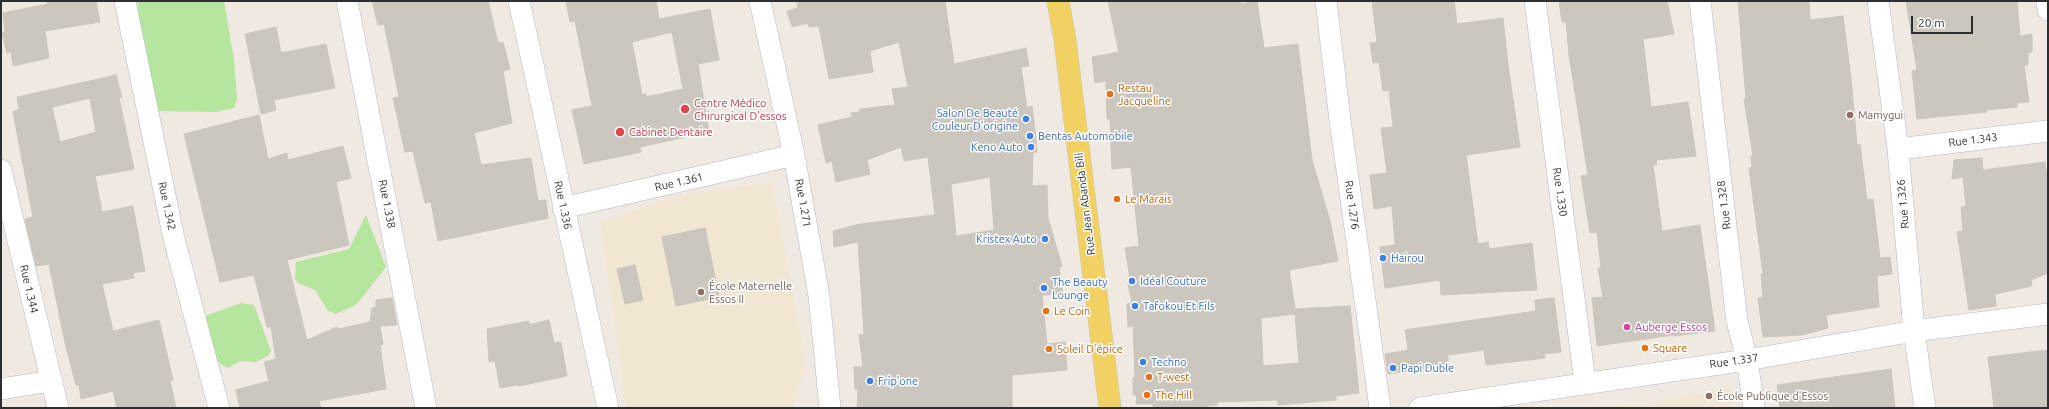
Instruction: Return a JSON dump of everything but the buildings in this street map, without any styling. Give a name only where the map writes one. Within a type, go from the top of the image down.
[{"type":"main road","name":"Rue Jean Abanda Bili","points":[[1058,1],[1066,48],[1110,408]]},
{"type":"street","name":"Rue 1.342","points":[[125,1],[174,239],[219,408]]},
{"type":"street","name":"Rue 1.338","points":[[348,1],[426,408]]},
{"type":"street","name":"Rue 1.336","points":[[520,1],[563,208],[608,408]]},
{"type":"street","name":"Rue 1.271","points":[[760,1],[794,155],[819,296],[830,408]]},
{"type":"street","name":"Rue 1.276","points":[[1326,1],[1341,128],[1380,408]]},
{"type":"street","name":"Rue 1.330","points":[[1535,1],[1585,382]]},
{"type":"street","name":"Rue 1.328","points":[[1700,1],[1737,321],[1747,360],[1754,408]]},
{"type":"street","name":"Rue 1.326","points":[[1878,1],[1898,148],[1914,331],[1925,408]]},
{"type":"street","points":[[2047,1],[2048,10]]},
{"type":"street","name":"Rue 1.343","points":[[1898,148],[2048,131]]},
{"type":"street","name":"Rue 1.361","points":[[563,208],[794,155]]},
{"type":"street","name":"Rue 1.344","points":[[1,170],[58,408]]},
{"type":"street","name":"Rue 1.337","points":[[1420,408],[1585,382],[1747,360],[1914,331],[2048,314]]},
{"type":"street","points":[[1,389],[51,380]]},
{"type":"shaded area","name":"École Maternelle Essos II","points":[[772,182],[806,363],[793,408],[626,408],[600,222],[680,195]]},
{"type":"shaded area","name":"École Publique d'Essos","points":[[1731,388],[1733,408],[1569,408],[1642,404]]},
{"type":"green space","points":[[138,1],[224,1],[234,60],[237,99],[234,108],[216,112],[158,111],[137,44]]},
{"type":"green space","points":[[366,215],[386,267],[357,304],[336,314],[328,311],[315,290],[298,283],[295,279],[296,262],[349,249]]},
{"type":"green space","points":[[241,303],[254,305],[271,351],[268,356],[256,362],[241,361],[228,368],[220,364],[214,357],[205,316]]},
{"type":"place","name":"Restau Jacqueline","points":[[1110,94]]},
{"type":"place","name":"Centre Médico Chirurgical D'essos","points":[[685,109]]},
{"type":"place","name":"Mamygui","points":[[1850,115]]},
{"type":"place","name":"Salon De Beauté Couleur D'origine","points":[[1026,119]]},
{"type":"place","name":"Cabinet Dentaire","points":[[620,132]]},
{"type":"place","name":"Bentas Automobile","points":[[1030,136]]},
{"type":"place","name":"Keno Auto","points":[[1031,147]]},
{"type":"place","name":"Le Marais","points":[[1117,199]]},
{"type":"place","name":"Kristex Auto","points":[[1045,239]]},
{"type":"place","name":"Hairou","points":[[1383,258]]},
{"type":"place","name":"Idéal Couture","points":[[1132,281]]},
{"type":"place","name":"The Beauty Lounge","points":[[1044,288]]},
{"type":"place","name":"École Maternelle Essos II","points":[[701,292]]},
{"type":"place","name":"Tafokou Et Fils","points":[[1135,306]]},
{"type":"place","name":"Le Coin","points":[[1046,311]]},
{"type":"place","name":"Auberge Essos","points":[[1627,327]]},
{"type":"place","name":"Square","points":[[1645,348]]},
{"type":"place","name":"Soleil D'épice","points":[[1049,349]]},
{"type":"place","name":"Techno","points":[[1143,362]]},
{"type":"place","name":"Papi Duble","points":[[1393,368]]},
{"type":"place","name":"T-west","points":[[1149,377]]},
{"type":"place","name":"Frip'one","points":[[870,381]]},
{"type":"place","name":"The Hill","points":[[1147,395]]},
{"type":"place","name":"École Publique d'Essos","points":[[1709,396]]}]
